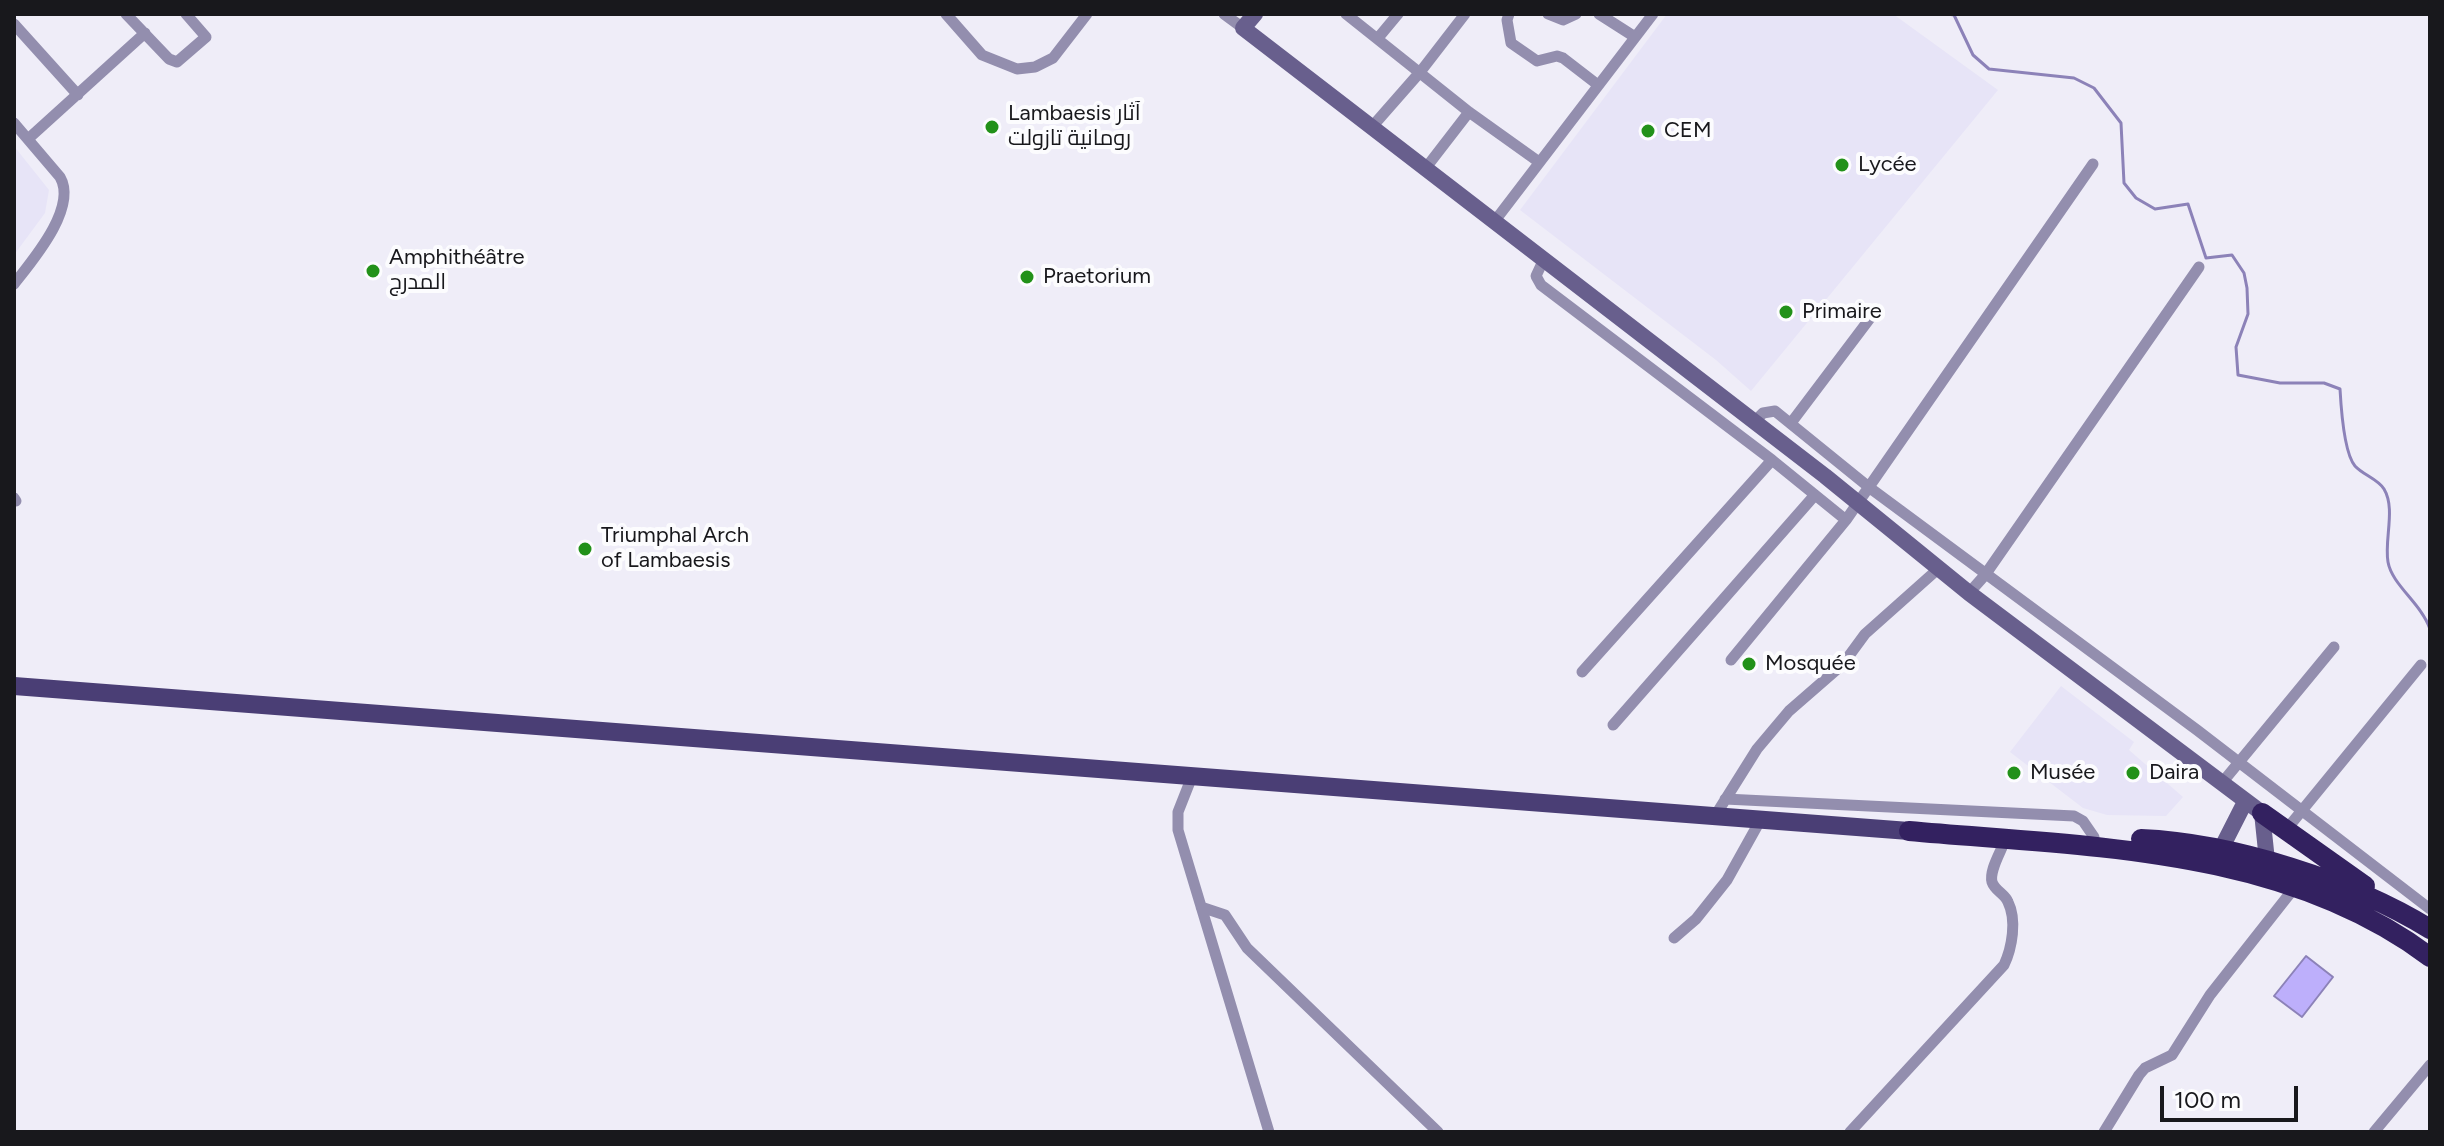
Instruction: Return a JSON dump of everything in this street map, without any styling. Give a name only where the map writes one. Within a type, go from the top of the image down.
[{"type":"highway","points":[[2254,808],[2400,912]]},
{"type":"highway","points":[[1909,831],[2171,842],[2216,859]]},
{"type":"highway","points":[[1909,831],[2216,859],[2348,887],[2430,929]]},
{"type":"highway","points":[[2268,871],[2295,887],[2366,916],[2430,957]]},
{"type":"main road","points":[[14,686],[1909,831]]},
{"type":"street","points":[[126,14],[169,59],[179,62],[206,37],[186,14]]},
{"type":"street","points":[[946,14],[982,55],[1017,69],[1035,67],[1053,58],[1087,14]]},
{"type":"street","points":[[1224,14],[1754,422],[1969,593],[2254,808],[2268,871]]},
{"type":"street","points":[[1243,28],[1255,14]]},
{"type":"street","points":[[1346,14],[1469,112],[1539,162]]},
{"type":"street","points":[[1378,38],[1398,14]]},
{"type":"street","points":[[1371,128],[1465,14]]},
{"type":"street","points":[[1509,14],[1508,35],[1511,43],[1537,61],[1557,56],[1563,58],[1598,85]]},
{"type":"street","points":[[1548,14],[1566,20],[1576,14]]},
{"type":"street","points":[[1599,14],[1635,37]]},
{"type":"street","points":[[1494,222],[1653,14]]},
{"type":"street","points":[[14,24],[78,95]]},
{"type":"street","points":[[28,139],[145,33]]},
{"type":"street","points":[[1425,169],[1469,112]]},
{"type":"street","points":[[14,123],[65,187],[57,219],[47,240],[14,284]]},
{"type":"street","points":[[1731,660],[1870,488],[2093,164]]},
{"type":"street","points":[[1543,261],[1536,276],[1541,285],[1846,520]]},
{"type":"street","points":[[1969,593],[1985,575],[2199,267]]},
{"type":"street","points":[[1791,423],[1877,309]]},
{"type":"street","points":[[1754,422],[1769,411],[1775,411],[1870,488],[1985,575],[2063,629],[2430,909]]},
{"type":"street","points":[[1582,672],[1772,460]]},
{"type":"street","points":[[1613,725],[1814,496]]},
{"type":"street","points":[[1715,816],[1757,749],[1789,711],[1843,664],[1865,634],[1938,569]]},
{"type":"street","points":[[2221,784],[2334,647]]},
{"type":"street","points":[[2286,830],[2421,665]]},
{"type":"street","points":[[1193,774],[1177,820],[1269,1132]]},
{"type":"street","points":[[1725,799],[2074,816],[2083,821],[2094,837]]},
{"type":"street","points":[[2216,859],[2254,808]]},
{"type":"street","points":[[1674,938],[1696,919],[1727,880],[1761,819]]},
{"type":"street","points":[[1850,1132],[2004,965],[2011,943],[2010,905],[1995,889],[1992,880],[2005,840]]},
{"type":"street","points":[[2104,1132],[2139,1075],[2145,1068],[2172,1055],[2210,995],[2295,887]]},
{"type":"street","points":[[1201,907],[1225,915],[1247,948],[1438,1132]]},
{"type":"street","points":[[2374,1132],[2430,1065]]},
{"type":"shaded area","points":[[1667,14],[1893,14],[1998,90],[1751,391],[1716,360],[1520,210]]},
{"type":"shaded area","points":[[14,146],[49,190],[45,213],[14,255]]},
{"type":"shaded area","points":[[2061,686],[2134,742],[2129,750],[2183,797],[2166,816],[2107,815],[2083,808],[2010,752]]},
{"type":"shaded area","points":[[2306,956],[2333,977],[2302,1017],[2274,996]]},
{"type":"waterway","points":[[1948,14],[1954,15],[1973,55],[1989,69],[2074,78],[2094,88],[2121,123],[2124,183],[2136,198],[2155,209],[2188,204],[2206,258],[2232,255],[2244,273],[2247,288],[2248,314],[2236,347],[2238,375],[2280,383],[2324,383],[2340,389],[2351,460],[2384,489],[2387,497],[2388,562],[2430,629]]},
{"type":"place","name":"Lambaesis آثار رومانية تازولت","points":[[992,127]]},
{"type":"place","name":"CEM","points":[[1648,131]]},
{"type":"place","name":"Lycée","points":[[1842,165]]},
{"type":"place","name":"Amphithéâtre المدرج","points":[[373,271]]},
{"type":"place","name":"Praetorium","points":[[1027,277]]},
{"type":"place","name":"Primaire","points":[[1786,312]]},
{"type":"place","name":"Triumphal Arch of Lambaesis","points":[[585,549]]},
{"type":"place","name":"Mosquée","points":[[1749,664]]},
{"type":"place","name":"Musée","points":[[2014,773]]},
{"type":"place","name":"Daira","points":[[2133,773]]}]
